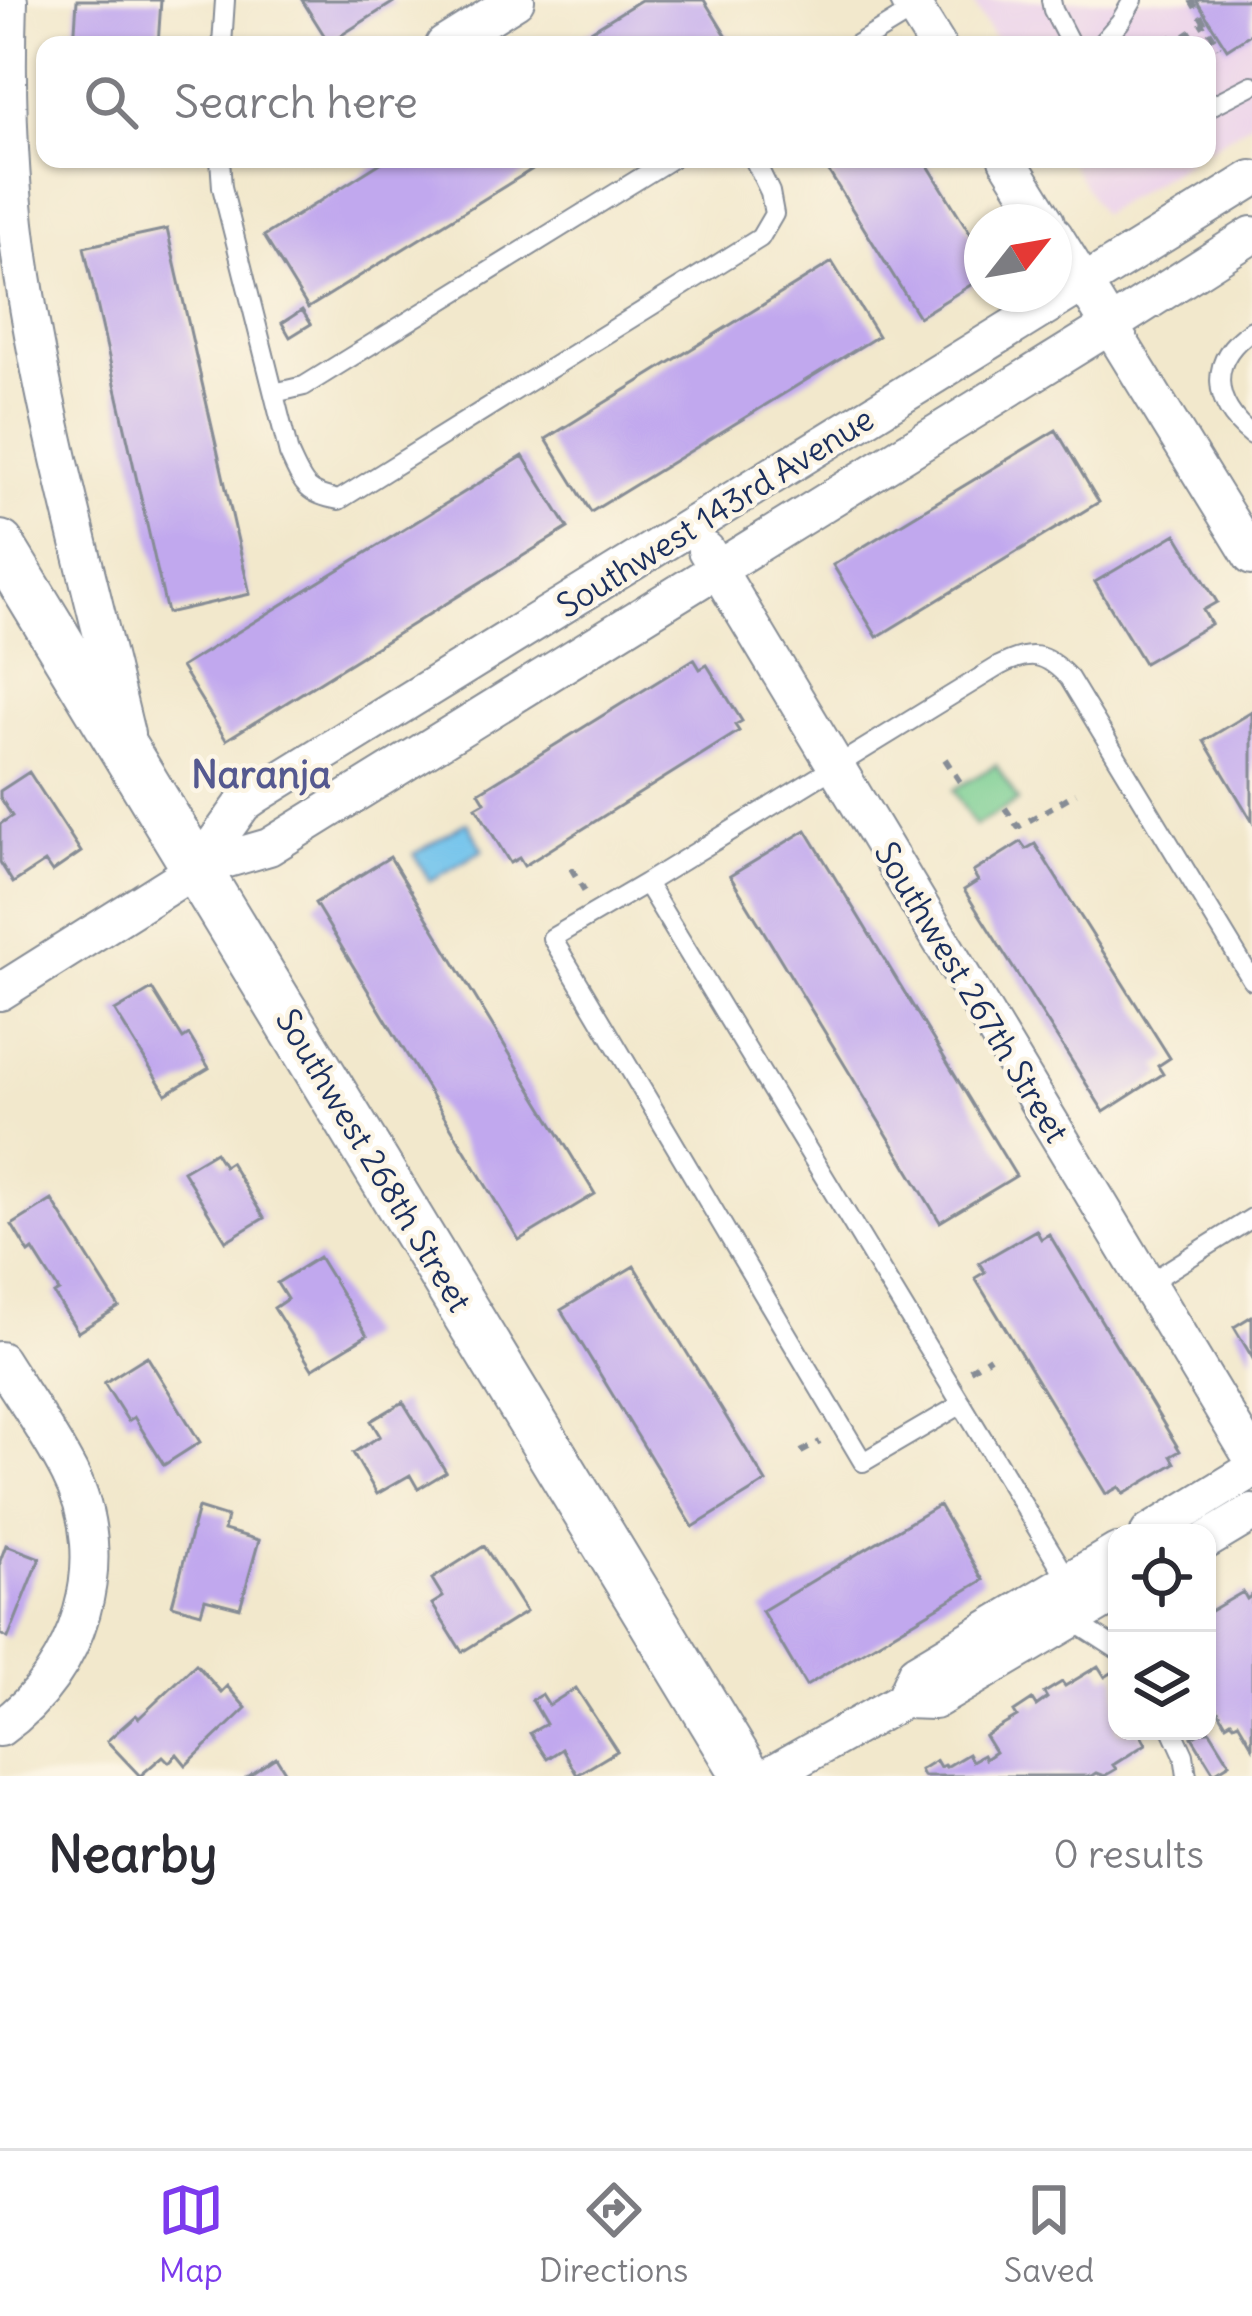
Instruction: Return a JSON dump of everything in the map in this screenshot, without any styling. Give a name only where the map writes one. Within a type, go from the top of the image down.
[{"type":"main road","name":"Southwest 268th Street","points":[[0,545],[747,1776]]},
{"type":"street","points":[[9,0],[7,63],[29,156],[11,280],[132,761]]},
{"type":"street","points":[[458,36],[516,0]]},
{"type":"street","points":[[912,4],[932,36]]},
{"type":"street","points":[[1013,168],[1035,204]]},
{"type":"street","name":"Southwest 143rd Avenue","points":[[197,868],[243,804],[1252,179]]},
{"type":"street","name":"Southwest 143rd Avenue","points":[[0,992],[197,868],[269,847],[1252,235]]},
{"type":"street","points":[[1072,264],[1252,557]]},
{"type":"street","name":"Southwest 267th Street","points":[[692,526],[1252,1458]]},
{"type":"street","points":[[0,1360],[71,1475],[88,1529],[88,1589],[72,1647],[45,1688],[0,1728]]},
{"type":"street","points":[[1164,1524],[1252,1470]]},
{"type":"street","points":[[1216,1535],[1252,1513]]},
{"type":"street","points":[[903,1700],[916,1672],[1108,1557]]},
{"type":"street","points":[[768,1776],[903,1700],[934,1701],[1108,1598]]},
{"type":"lane","points":[[223,36],[225,0]]},
{"type":"lane","points":[[1051,0],[1066,36]]},
{"type":"lane","points":[[1108,36],[1133,0]]},
{"type":"lane","points":[[868,36],[912,4]]},
{"type":"lane","points":[[1216,104],[1252,86]]},
{"type":"lane","points":[[221,168],[289,454],[302,482],[319,496],[339,500],[760,238],[774,214],[758,168]]},
{"type":"lane","points":[[274,393],[304,386],[656,168]]},
{"type":"lane","points":[[1252,330],[1224,358],[1220,379],[1223,398],[1238,424],[1252,435]]},
{"type":"lane","points":[[962,1404],[863,1462],[552,938],[1017,657],[1036,655],[1054,661],[1069,678],[1252,980]]},
{"type":"lane","points":[[646,883],[1069,1581]]},
{"type":"lane","points":[[1147,1284],[1252,1218]]},
{"type":"lane","points":[[1072,1620],[1108,1643]]},
{"type":"lane","points":[[1177,1740],[1187,1776]]},
{"type":"path","points":[[1191,0],[1213,36]]},
{"type":"path","points":[[1185,36],[1205,23]]},
{"type":"path","points":[[1216,42],[1219,47]]},
{"type":"path","points":[[945,759],[962,785]]},
{"type":"path","points":[[1005,808],[1018,827],[1076,793]]},
{"type":"path","points":[[571,868],[587,896]]},
{"type":"path","points":[[962,1375],[990,1357]]},
{"type":"path","points":[[801,1452],[828,1437]]},
{"type":"shaded area","points":[[971,0],[1252,0],[1252,122],[1216,144],[1216,36],[993,36]]},
{"type":"shaded area","points":[[1073,168],[1177,168],[1101,214]]},
{"type":"green space","points":[[996,765],[1018,801],[975,826],[953,790]]},
{"type":"water","points":[[467,822],[483,850],[430,881],[414,854]]},
{"type":"building","points":[[77,0],[161,0],[159,36],[75,36]]},
{"type":"building","points":[[302,0],[397,0],[340,36],[325,36]]},
{"type":"building","points":[[641,0],[704,0],[726,36],[583,36]]},
{"type":"building","points":[[1196,0],[1252,0],[1252,33],[1227,49]]},
{"type":"building","points":[[373,168],[534,168],[308,308],[264,236]]},
{"type":"building","points":[[827,168],[930,168],[964,224],[964,289],[919,317]]},
{"type":"building","points":[[167,229],[250,594],[167,613],[84,247]]},
{"type":"building","points":[[832,262],[878,336],[591,512],[546,439]]},
{"type":"building","points":[[302,310],[311,324],[290,337],[282,323]]},
{"type":"building","points":[[1056,430],[1099,502],[877,637],[833,565]]},
{"type":"building","points":[[523,456],[568,528],[226,740],[181,667]]},
{"type":"building","points":[[1176,534],[1217,602],[1203,610],[1211,624],[1144,663],[1095,582]]},
{"type":"building","points":[[694,659],[700,669],[707,665],[742,721],[735,725],[739,731],[524,866],[519,858],[510,863],[476,807],[485,802],[479,792]]},
{"type":"building","points":[[1252,712],[1252,821],[1204,741]]},
{"type":"building","points":[[29,772],[81,852],[52,872],[45,862],[13,883],[0,862],[0,824],[12,816],[0,791]]},
{"type":"building","points":[[806,830],[1016,1176],[940,1222],[730,876]]},
{"type":"building","points":[[1021,842],[1026,849],[1035,844],[1170,1058],[1158,1066],[1163,1074],[1104,1112],[964,890],[978,881],[973,872]]},
{"type":"building","points":[[390,857],[595,1194],[519,1240],[315,903]]},
{"type":"building","points":[[152,989],[183,1039],[189,1035],[209,1068],[166,1094],[115,1011]]},
{"type":"building","points":[[215,1152],[224,1166],[230,1162],[264,1218],[226,1241],[183,1171]]},
{"type":"building","points":[[52,1200],[119,1307],[78,1332],[54,1294],[59,1291],[12,1225]]},
{"type":"building","points":[[1036,1230],[1041,1239],[1049,1234],[1180,1451],[1171,1456],[1175,1463],[1124,1494],[1119,1487],[1106,1494],[975,1278],[985,1272],[979,1263]]},
{"type":"building","points":[[319,1257],[367,1335],[312,1369],[274,1308],[287,1299],[277,1283]]},
{"type":"building","points":[[634,1266],[766,1482],[693,1527],[561,1310]]},
{"type":"building","points":[[1252,1316],[1252,1357],[1234,1327]]},
{"type":"building","points":[[147,1356],[200,1442],[164,1465],[134,1417],[128,1421],[104,1383]]},
{"type":"building","points":[[403,1402],[446,1472],[418,1489],[410,1475],[377,1494],[353,1453],[380,1436],[371,1421]]},
{"type":"building","points":[[939,1505],[983,1580],[806,1686],[762,1611]]},
{"type":"building","points":[[198,1508],[227,1517],[224,1530],[259,1540],[240,1608],[205,1599],[201,1613],[172,1605]]},
{"type":"building","points":[[6,1545],[40,1558],[8,1638],[0,1634],[0,1561]]},
{"type":"building","points":[[484,1546],[526,1612],[462,1652],[432,1604],[443,1597],[432,1579]]},
{"type":"building","points":[[1243,1592],[1247,1599],[1252,1595],[1252,1746],[1238,1722],[1226,1724],[1216,1707],[1216,1608]]},
{"type":"building","points":[[196,1664],[221,1692],[227,1686],[246,1708],[186,1765],[177,1754],[169,1762],[163,1756],[140,1776],[107,1741]]},
{"type":"building","points":[[1098,1666],[1108,1675],[1108,1740],[1144,1740],[1146,1744],[1104,1776],[923,1776],[920,1770],[936,1760],[946,1767],[968,1754],[972,1761],[983,1755],[985,1759],[995,1752],[985,1736],[1017,1717],[1014,1712],[1032,1700],[1036,1706],[1047,1698],[1044,1693],[1062,1682],[1065,1686]]},
{"type":"building","points":[[576,1688],[617,1751],[577,1775],[562,1749],[547,1759],[530,1733],[546,1724],[532,1700],[542,1694],[549,1705]]},
{"type":"building","points":[[1194,1740],[1216,1740],[1230,1763],[1214,1773]]},
{"type":"building","points":[[276,1757],[288,1776],[248,1776]]},
{"type":"district","name":"Naranja","points":[[261,774]]}]
